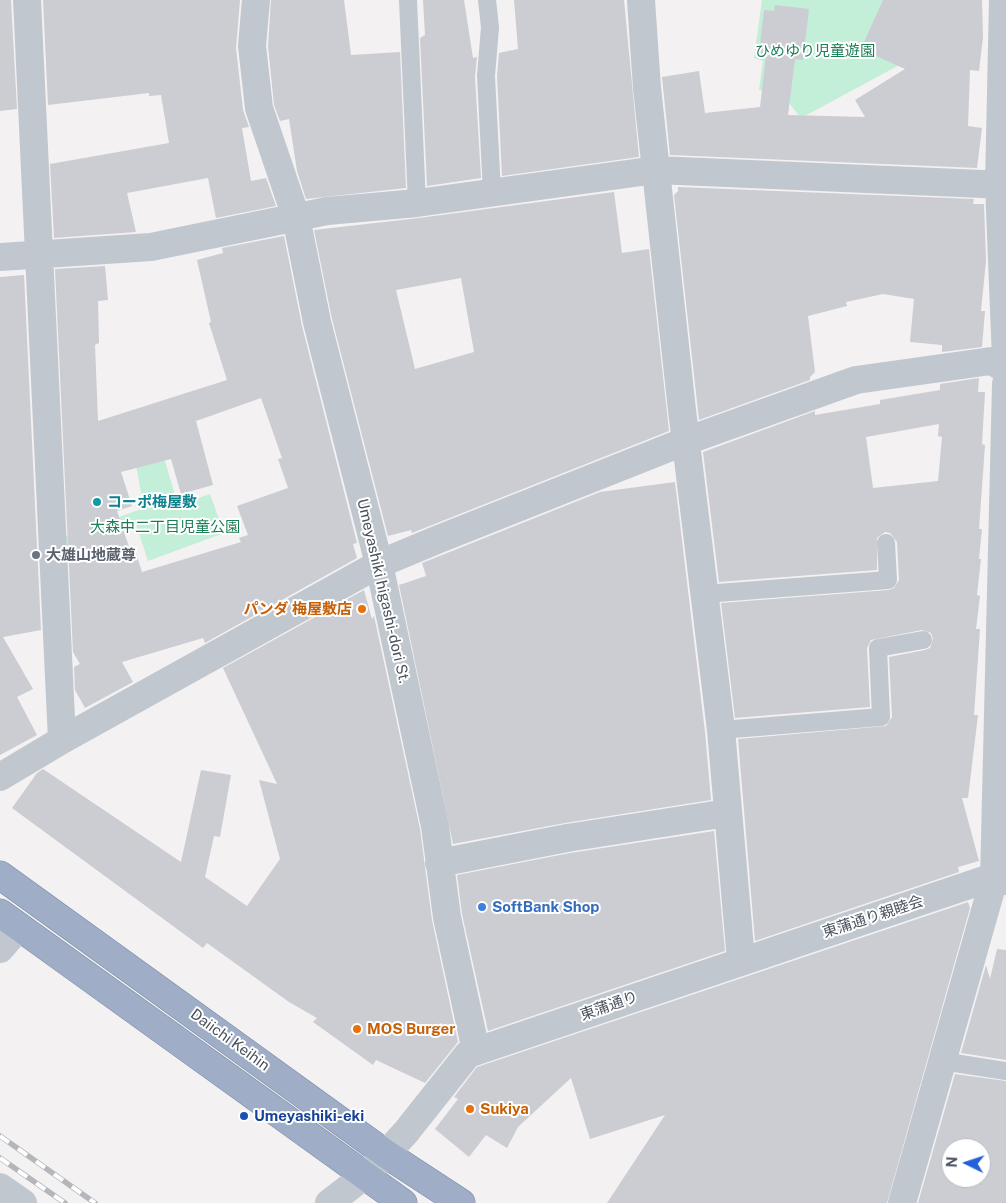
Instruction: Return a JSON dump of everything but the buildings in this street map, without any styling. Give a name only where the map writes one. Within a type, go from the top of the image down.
[{"type":"highway","name":"Daiichi Keihin","points":[[0,874],[386,1154],[461,1203]]},
{"type":"highway","points":[[10,920],[403,1203]]},
{"type":"street","points":[[27,0],[62,740]]},
{"type":"street","name":"Umeyashiki higashi-dori St.","points":[[256,0],[252,46],[260,108],[296,216],[317,322],[379,564],[435,826],[447,917],[476,1051]]},
{"type":"street","points":[[641,0],[647,88],[686,441],[721,730],[741,960]]},
{"type":"street","points":[[1003,0],[1002,185],[1006,360]]},
{"type":"street","points":[[0,257],[38,256],[151,246],[296,216],[656,170],[1002,185]]},
{"type":"street","points":[[0,777],[62,740],[379,564],[686,441],[856,380],[991,361],[1006,369]]},
{"type":"street","points":[[902,1203],[942,1061],[1000,880],[1006,384]]},
{"type":"street","points":[[439,862],[567,838],[727,813]]},
{"type":"street","name":"東蒲通り親睦会","points":[[741,960],[984,880],[1000,880]]},
{"type":"street","points":[[0,949],[10,920]]},
{"type":"street","name":"東蒲通り","points":[[476,1051],[741,960]]},
{"type":"street","points":[[329,1203],[364,1176],[386,1154],[406,1132],[468,1054],[476,1051]]},
{"type":"street","points":[[0,1188],[22,1203]]},
{"type":"lane","points":[[408,0],[417,202]]},
{"type":"lane","points":[[487,0],[490,27],[486,76],[492,192]]},
{"type":"lane","points":[[704,594],[888,580],[886,543]]},
{"type":"lane","points":[[721,730],[881,717],[878,648],[922,640]]},
{"type":"lane","points":[[942,1061],[1006,1071]]},
{"type":"green space","name":"ひめゆり児童遊園","points":[[762,0],[920,0],[929,49],[801,118],[781,93],[759,90],[763,61],[754,58]]},
{"type":"green space","name":"大森中二丁目児童公園","points":[[161,448],[178,505],[210,494],[224,533],[148,561],[136,524],[62,553],[61,538],[144,508],[134,455]]},
{"type":"railway","points":[[0,1136],[95,1203]]},
{"type":"railway","points":[[0,1158],[65,1203]]},
{"type":"place","name":"コーポ梅屋敷","points":[[97,502]]},
{"type":"place","name":"大雄山地蔵尊","points":[[36,555]]},
{"type":"place","name":"パンダ 梅屋敷店","points":[[362,609]]},
{"type":"place","name":"SoftBank Shop","points":[[482,907]]},
{"type":"place","name":"MOS Burger","points":[[357,1029]]},
{"type":"place","name":"Sukiya","points":[[470,1109]]},
{"type":"place","name":"Umeyashiki-eki","points":[[244,1116]]}]
